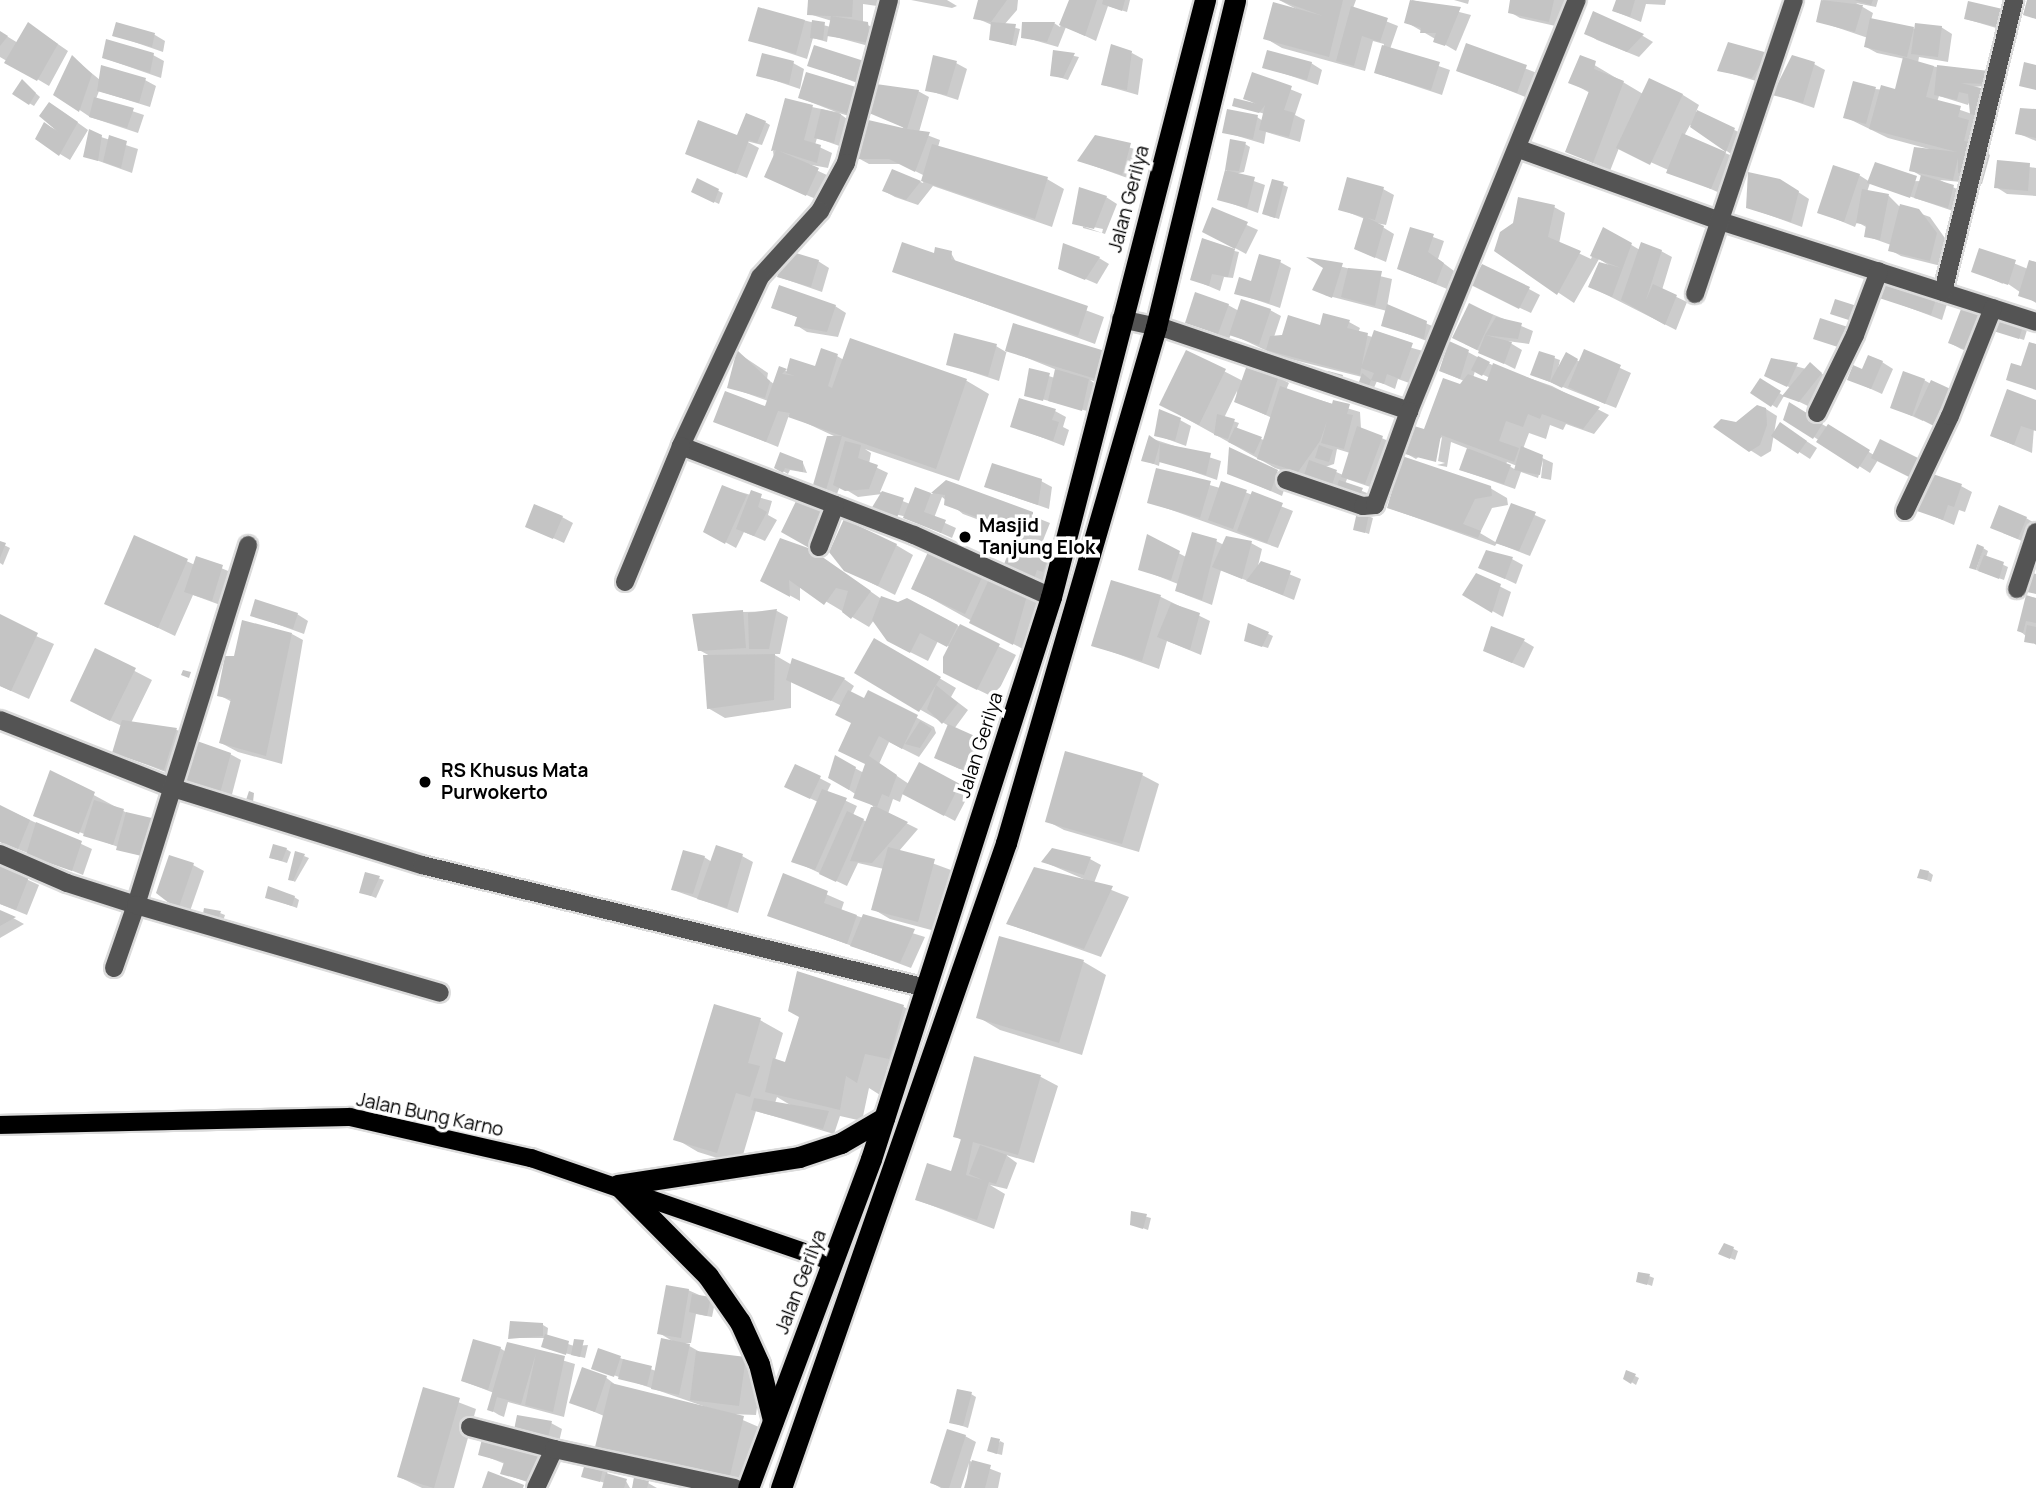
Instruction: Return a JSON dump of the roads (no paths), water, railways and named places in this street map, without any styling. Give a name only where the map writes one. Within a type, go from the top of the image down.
[{"type":"highway","name":"Jalan Gerilya","points":[[748,1488],[884,1118],[1051,597],[1205,0]]},
{"type":"highway","points":[[781,1488],[896,1168],[1006,843],[1156,327],[1235,0]]},
{"type":"highway","points":[[618,1185],[799,1157],[841,1143],[884,1118]]},
{"type":"highway","points":[[870,1159],[896,1168]]},
{"type":"highway","points":[[618,1185],[708,1276],[740,1322],[759,1364],[774,1420]]},
{"type":"main road","name":"Jalan Bung Karno","points":[[0,1125],[350,1117],[531,1158],[618,1185],[833,1262]]},
{"type":"street","points":[[625,582],[681,446],[760,276],[820,211],[846,163],[889,0]]},
{"type":"street","points":[[1286,480],[1363,506],[1375,505],[1409,411],[1519,149],[1577,0]]},
{"type":"street","points":[[1695,294],[1723,222],[1794,0]]},
{"type":"street","points":[[1943,292],[2014,0]]},
{"type":"street","points":[[1519,149],[1723,222],[2036,322]]},
{"type":"street","points":[[1817,413],[1855,335],[1878,271]]},
{"type":"street","points":[[1905,511],[1993,308]]},
{"type":"street","points":[[1121,319],[1156,327],[1409,411]]},
{"type":"street","points":[[681,446],[835,505],[1051,597]]},
{"type":"street","points":[[819,547],[835,505]]},
{"type":"street","points":[[2017,589],[2036,533]]},
{"type":"street","points":[[114,968],[248,545]]},
{"type":"street","points":[[0,720],[173,788],[497,887],[734,938],[926,988]]},
{"type":"street","points":[[0,854],[67,883],[136,905],[440,993]]},
{"type":"street","points":[[470,1427],[554,1449],[734,1488]]},
{"type":"street","points":[[536,1488],[554,1449]]},
{"type":"place","name":"Masjid Tanjung Elok","points":[[965,537]]},
{"type":"place","name":"RS Khusus Mata Purwokerto","points":[[425,782]]}]
